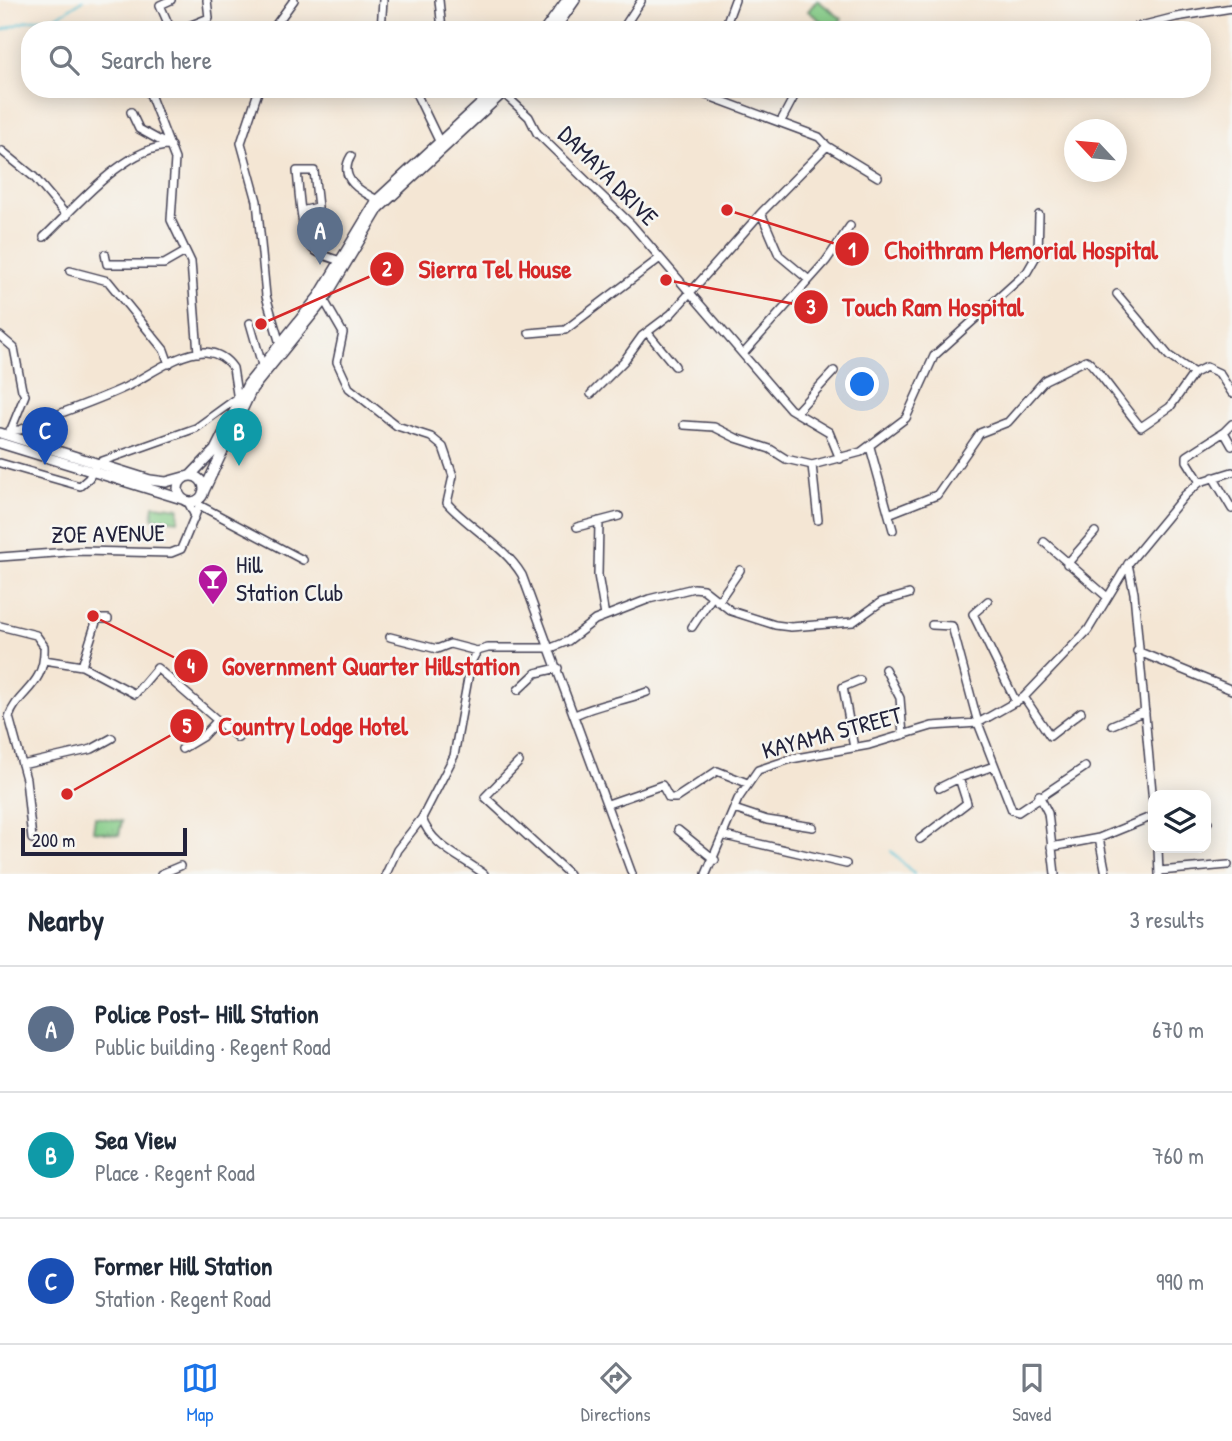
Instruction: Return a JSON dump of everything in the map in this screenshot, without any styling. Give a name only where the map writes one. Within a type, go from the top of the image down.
[{"type":"main road","points":[[552,21],[567,0]]},
{"type":"main road","points":[[560,21],[575,0]]},
{"type":"main road","points":[[185,500],[179,484],[215,450],[262,365],[319,296],[380,201],[493,98]]},
{"type":"main road","points":[[200,499],[238,405],[324,300],[343,262]]},
{"type":"main road","points":[[6,433],[185,500],[200,499]]},
{"type":"main road","points":[[0,443],[150,480],[166,482],[187,477],[201,481],[200,499]]},
{"type":"street","points":[[167,21],[160,5],[171,0]]},
{"type":"street","points":[[202,21],[209,18],[207,0]]},
{"type":"street","points":[[279,21],[294,0]]},
{"type":"street","points":[[382,21],[383,0]]},
{"type":"street","points":[[439,0],[441,21]]},
{"type":"street","points":[[727,21],[735,0]]},
{"type":"street","points":[[628,21],[641,1]]},
{"type":"street","points":[[1158,21],[1232,8]]},
{"type":"street","points":[[151,98],[176,170],[172,220],[192,273],[198,353]]},
{"type":"street","points":[[256,98],[241,142],[257,201],[266,296],[280,344]]},
{"type":"street","points":[[418,98],[441,145]]},
{"type":"street","name":"DAMAYA DRIVE","points":[[510,98],[529,117],[537,133],[612,205],[660,258],[790,409],[829,432],[840,459]]},
{"type":"street","points":[[721,98],[819,137],[827,146],[878,177]]},
{"type":"street","points":[[781,121],[793,98]]},
{"type":"street","points":[[131,112],[139,129],[169,146]]},
{"type":"street","points":[[44,237],[115,170],[146,152],[169,146]]},
{"type":"street","points":[[591,394],[624,361],[647,332],[671,314],[761,213],[827,146]]},
{"type":"street","points":[[2,151],[34,177],[66,216]]},
{"type":"street","points":[[351,156],[346,167],[348,177],[358,189],[380,201]]},
{"type":"street","points":[[301,211],[318,207],[314,171],[297,171],[301,211],[312,248],[343,262]]},
{"type":"street","points":[[761,213],[779,255],[808,280]]},
{"type":"street","points":[[684,425],[714,426],[736,438],[770,449],[786,459],[811,465],[840,459],[870,447],[906,418],[934,356],[1027,272],[1038,253],[1039,215]]},
{"type":"street","points":[[744,353],[826,261],[850,226]]},
{"type":"street","points":[[105,254],[107,264],[164,264],[185,252]]},
{"type":"street","points":[[528,333],[565,330],[660,258]]},
{"type":"street","points":[[70,271],[108,281],[116,288],[164,350],[169,364]]},
{"type":"street","points":[[1117,294],[1169,356],[1194,373]]},
{"type":"street","points":[[324,300],[343,333],[336,356],[346,384],[397,426],[431,437],[443,447],[453,476],[447,503],[516,565],[551,648],[632,874]]},
{"type":"street","points":[[250,323],[262,365]]},
{"type":"street","points":[[647,332],[675,366]]},
{"type":"street","points":[[0,336],[15,348],[22,390],[26,395],[6,433]]},
{"type":"street","points":[[0,463],[76,487],[84,484],[95,468],[196,428],[238,405],[233,368],[229,362],[215,354],[198,353],[84,404],[6,433]]},
{"type":"street","points":[[891,513],[937,495],[980,433],[1007,422],[1039,385],[1080,362],[1089,360],[1093,363],[1111,393],[1141,427],[1170,407],[1194,373],[1206,367],[1214,369],[1232,393]]},
{"type":"street","points":[[797,411],[834,371]]},
{"type":"street","points":[[1200,482],[1187,461],[1187,456],[1232,424]]},
{"type":"street","points":[[1224,432],[1232,446]]},
{"type":"street","points":[[870,447],[891,513],[893,530]]},
{"type":"street","points":[[811,465],[818,520]]},
{"type":"street","points":[[978,723],[1020,700],[1088,630],[1106,596],[1128,564],[1185,495],[1200,482],[1232,472]]},
{"type":"street","points":[[1213,477],[1232,509]]},
{"type":"street","points":[[200,499],[303,560]]},
{"type":"street","name":"ZOE AVENUE","points":[[0,557],[82,551],[171,554],[181,549],[200,499]]},
{"type":"street","name":"ZOE AVENUE","points":[[185,500],[195,517]]},
{"type":"street","points":[[577,527],[619,516]]},
{"type":"street","points":[[599,521],[598,575],[605,616]]},
{"type":"street","points":[[1067,564],[1095,532]]},
{"type":"street","points":[[1044,542],[1106,596]]},
{"type":"street","points":[[1128,564],[1134,593],[1152,790]]},
{"type":"street","points":[[692,627],[740,570]]},
{"type":"street","points":[[390,637],[437,649],[450,644],[477,651],[488,648],[551,648],[605,616],[667,593],[690,589],[703,589],[742,615],[791,627],[853,622],[881,602],[909,594]]},
{"type":"street","points":[[988,601],[973,614],[1020,700],[1050,736],[1081,712]]},
{"type":"street","points":[[82,666],[97,618],[108,619]]},
{"type":"street","points":[[932,625],[952,626],[978,723],[1014,812],[1085,767]]},
{"type":"street","points":[[0,626],[39,636],[44,646],[44,660],[35,683],[9,717],[22,765],[32,839]]},
{"type":"street","points":[[386,874],[397,850],[422,818],[454,756],[465,708],[471,662],[477,651]]},
{"type":"street","points":[[1138,651],[1232,690]]},
{"type":"street","points":[[44,660],[82,666],[135,694],[157,668],[238,738]]},
{"type":"street","points":[[518,690],[536,673],[558,668]]},
{"type":"street","points":[[885,669],[900,698],[903,735]]},
{"type":"street","points":[[854,748],[843,687],[860,680]]},
{"type":"street","points":[[575,715],[596,706],[613,704],[647,692]]},
{"type":"street","points":[[1112,725],[1145,711]]},
{"type":"street","points":[[182,749],[202,737],[218,720]]},
{"type":"street","name":"KAYAMA STREET","points":[[712,867],[734,809],[747,783],[758,770],[791,759],[854,748],[932,726],[978,723]]},
{"type":"street","points":[[22,765],[92,749],[113,738]]},
{"type":"street","points":[[519,762],[485,797],[569,874]]},
{"type":"street","points":[[939,788],[994,766]]},
{"type":"street","points":[[608,804],[662,785],[669,798],[676,798],[717,771],[747,783]]},
{"type":"street","points":[[920,839],[967,803],[959,778]]},
{"type":"street","points":[[1039,796],[1048,813],[1055,874]]},
{"type":"street","points":[[734,809],[767,820],[813,827]]},
{"type":"street","points":[[422,818],[425,827],[443,847],[484,874]]},
{"type":"street","points":[[1051,847],[1099,838],[1148,818]]},
{"type":"street","points":[[678,830],[712,867]]},
{"type":"street","points":[[725,836],[846,864]]},
{"type":"street","points":[[1099,838],[1106,874]]},
{"type":"street","points":[[1158,853],[1159,872],[1228,865]]},
{"type":"street","points":[[161,874],[180,866]]},
{"type":"green space","points":[[817,0],[842,19],[821,21],[808,11]]},
{"type":"green space","points":[[154,505],[179,508],[178,521],[152,518]]},
{"type":"green space","points":[[95,817],[122,821],[119,835],[93,831]]},
{"type":"waterway","points":[[27,21],[58,16],[83,0]]},
{"type":"waterway","points":[[0,31],[21,23]]},
{"type":"waterway","points":[[891,851],[914,874]]},
{"type":"place","name":"Choithram Memorial Hospital","points":[[727,210]]},
{"type":"place","name":"Police Post- Hill Station","points":[[320,265]]},
{"type":"place","name":"Touch Ram Hospital","points":[[666,280]]},
{"type":"place","name":"Sierra Tel House","points":[[261,324]]},
{"type":"place","name":"Former Hill Station","points":[[45,465]]},
{"type":"place","name":"Sea View","points":[[239,466]]},
{"type":"place","name":"Hill Station Club","points":[[213,606]]},
{"type":"place","name":"Government Quarter Hillstation","points":[[93,616]]},
{"type":"place","name":"Country Lodge Hotel","points":[[67,794]]}]
